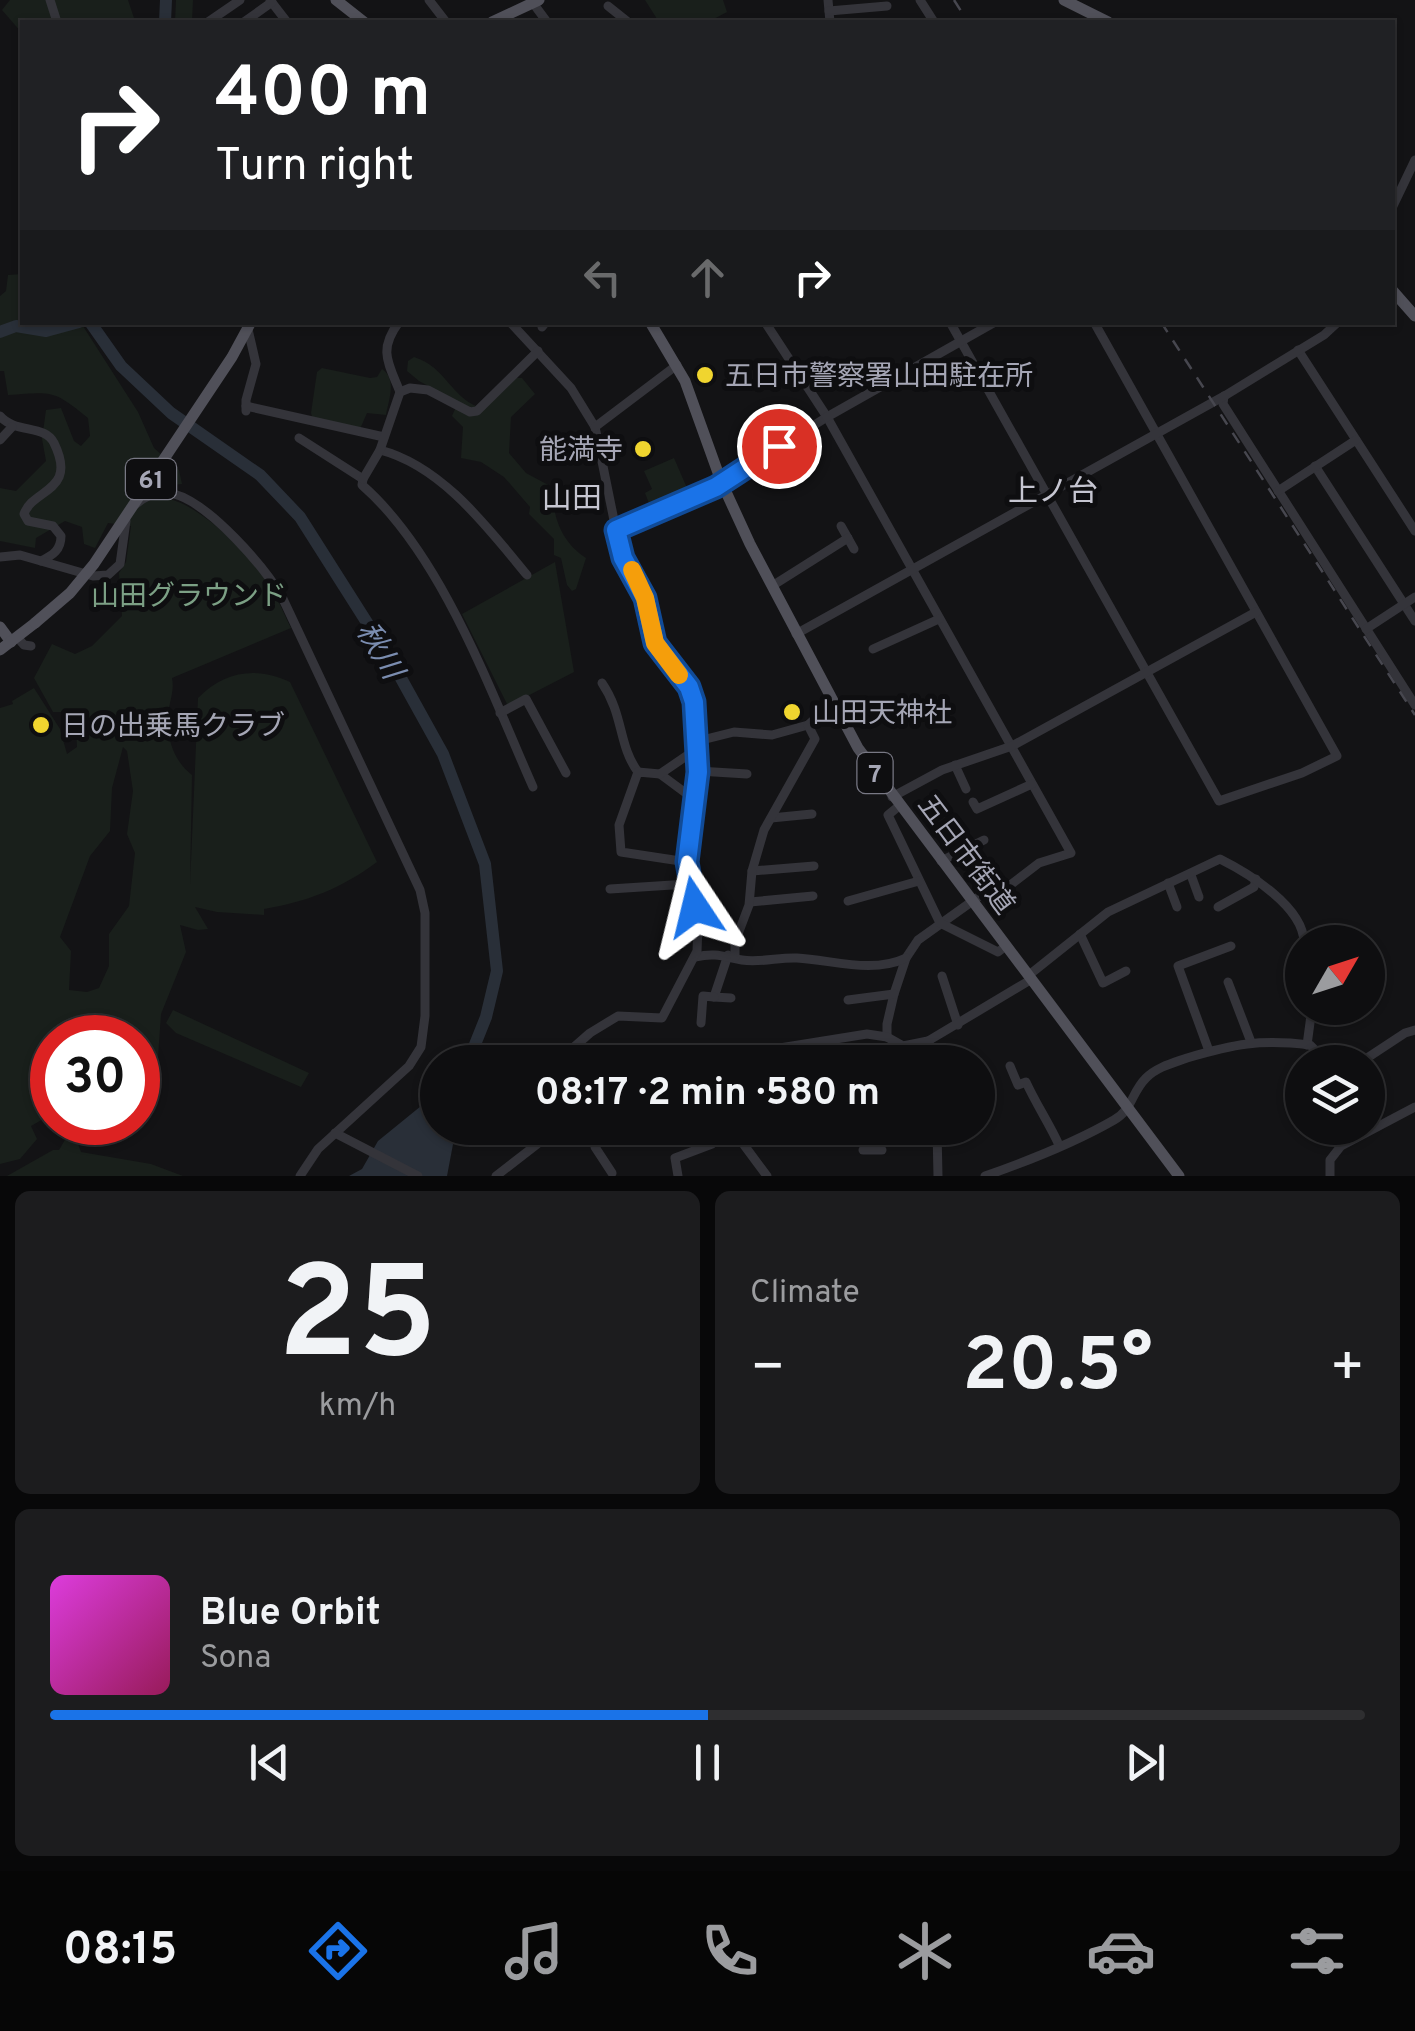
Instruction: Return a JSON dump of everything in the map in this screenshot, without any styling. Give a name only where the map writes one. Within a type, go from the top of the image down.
[{"type":"main road","points":[[336,0],[361,20]]},
{"type":"main road","points":[[1064,0],[1104,20]]},
{"type":"main road","points":[[496,20],[536,2]]},
{"type":"main road","points":[[1395,293],[1415,316]]},
{"type":"main road","name":"61","points":[[0,650],[70,592],[94,564],[232,358],[249,325]]},
{"type":"main road","name":"五日市街道","points":[[652,325],[678,366],[721,481],[772,586],[858,748],[1179,1176]]},
{"type":"main road","points":[[0,627],[14,640]]},
{"type":"street","points":[[211,20],[240,0]]},
{"type":"street","points":[[429,0],[444,20]]},
{"type":"street","points":[[247,20],[271,1]]},
{"type":"street","points":[[608,6],[626,20]]},
{"type":"street","points":[[829,11],[887,6]]},
{"type":"street","points":[[1395,202],[1415,160]]},
{"type":"street","points":[[251,325],[256,364],[246,409],[384,436]]},
{"type":"street","points":[[397,325],[385,350],[400,392],[380,450],[362,485],[394,517],[438,581],[533,787]]},
{"type":"street","points":[[513,325],[571,388],[595,427],[623,558],[645,598],[655,643],[692,694],[698,745],[687,862],[698,926],[696,957],[662,1018],[618,1016],[576,1045]]},
{"type":"street","points":[[767,325],[827,417],[1071,853],[1039,863],[1009,886],[994,888],[972,900],[918,940],[906,958],[894,994],[888,1037]]},
{"type":"street","points":[[952,325],[1219,802],[1337,756],[1096,325]]},
{"type":"street","points":[[616,530],[716,487],[827,417],[990,325]]},
{"type":"street","points":[[796,634],[1224,396],[1334,325]]},
{"type":"street","points":[[400,392],[420,388],[470,412],[478,411],[538,350]]},
{"type":"street","points":[[1298,350],[1415,531]]},
{"type":"street","points":[[595,427],[678,366]]},
{"type":"street","points":[[1224,396],[1223,404],[1415,704]]},
{"type":"street","points":[[0,416],[12,427],[50,436],[59,461],[55,486],[32,501],[24,514],[34,523],[53,526],[61,536],[60,547],[41,561]]},
{"type":"street","points":[[0,440],[12,427]]},
{"type":"street","points":[[299,438],[363,479]]},
{"type":"street","points":[[1278,490],[1356,440]]},
{"type":"street","points":[[380,450],[398,455],[462,501],[527,575]]},
{"type":"street","points":[[1316,466],[1415,621]]},
{"type":"street","points":[[0,558],[16,554],[92,576],[110,574],[121,560],[126,521],[133,507],[152,494],[173,494],[235,539],[266,572],[282,600],[416,878],[425,913],[425,1016],[420,1051],[409,1066],[311,1156],[300,1176]]},
{"type":"street","points":[[841,526],[854,550]]},
{"type":"street","points":[[772,586],[848,538]]},
{"type":"street","points":[[1366,629],[1415,597]]},
{"type":"street","points":[[1006,946],[998,952],[940,923],[888,815],[896,802],[955,765],[1012,746],[1256,612]]},
{"type":"street","points":[[874,649],[940,619]]},
{"type":"street","points":[[14,640],[31,646]]},
{"type":"street","points":[[602,682],[614,698],[627,757],[638,772],[660,774],[695,800]]},
{"type":"street","points":[[500,713],[526,698],[566,774]]},
{"type":"street","points":[[660,774],[698,745],[734,732],[772,735],[808,725],[832,703]]},
{"type":"street","points":[[714,996],[750,902],[752,872],[771,818],[815,738],[808,725]]},
{"type":"street","points":[[955,765],[966,789]]},
{"type":"street","points":[[698,770],[747,774]]},
{"type":"street","points":[[638,772],[619,825],[620,852],[687,862]]},
{"type":"street","points":[[973,802],[978,810],[1032,784]]},
{"type":"street","points":[[771,818],[812,814]]},
{"type":"street","points":[[941,860],[984,840]]},
{"type":"street","points":[[798,1045],[867,1034],[888,1037],[904,1046],[928,1040],[1030,977],[1108,912],[1220,859],[1256,879],[1288,906],[1299,925]]},
{"type":"street","points":[[752,872],[814,866]]},
{"type":"street","points":[[1191,875],[1199,898]]},
{"type":"street","points":[[1218,907],[1254,887],[1256,879]]},
{"type":"street","points":[[848,901],[919,881]]},
{"type":"street","points":[[610,889],[688,884]]},
{"type":"street","points":[[1168,884],[1178,907]]},
{"type":"street","points":[[750,902],[813,896]]},
{"type":"street","points":[[1080,934],[1103,983],[1126,971]]},
{"type":"street","points":[[1209,1052],[1178,966],[1230,946]]},
{"type":"street","points":[[696,957],[713,954],[743,960],[798,958],[861,966],[893,964],[906,958]]},
{"type":"street","points":[[942,976],[958,1024]]},
{"type":"street","points":[[1228,982],[1251,1042]]},
{"type":"street","points":[[848,1000],[894,994]]},
{"type":"street","points":[[701,1023],[702,996],[731,998]]},
{"type":"street","points":[[985,1176],[1114,1120],[1130,1108],[1134,1094],[1151,1074],[1168,1064],[1251,1042],[1307,1045],[1310,1025]]},
{"type":"street","points":[[1385,1047],[1415,1030]]},
{"type":"street","points":[[928,1040],[930,1045]]},
{"type":"street","points":[[1010,1066],[1018,1085],[1026,1082],[1058,1145]]},
{"type":"street","points":[[1330,1176],[1330,1160],[1341,1146],[1415,1107]]},
{"type":"street","points":[[338,1134],[418,1176]]},
{"type":"street","points":[[496,1176],[536,1145]]},
{"type":"street","points":[[595,1145],[612,1174]]},
{"type":"street","points":[[678,1176],[675,1158],[709,1145]]},
{"type":"street","points":[[744,1145],[767,1176]]},
{"type":"street","points":[[938,1176],[939,1145]]},
{"type":"street","points":[[863,1150],[882,1150]]},
{"type":"green space","points":[[10,0],[128,0],[135,20],[20,20],[20,31],[2,10]]},
{"type":"green space","points":[[176,0],[193,0],[192,20],[175,20]]},
{"type":"green space","points":[[645,0],[723,0],[727,12],[712,20],[658,20]]},
{"type":"green space","name":"山田グラウンド","points":[[20,274],[20,325],[82,325],[138,412],[154,448],[179,470],[182,484],[164,486],[163,498],[203,516],[243,551],[266,579],[291,628],[172,678],[169,735],[177,757],[192,775],[190,885],[198,698],[219,682],[241,674],[265,674],[290,682],[377,862],[324,893],[264,909],[264,915],[195,907],[208,929],[180,925],[186,952],[161,1014],[160,1029],[160,1015],[30,1015],[32,1145],[20,1159],[0,1164],[0,708],[13,704],[34,688],[60,729],[67,754],[77,747],[76,728],[68,712],[53,712],[34,678],[52,644],[75,654],[92,646],[122,616],[119,573],[126,562],[131,526],[108,523],[95,548],[84,544],[82,527],[65,521],[36,538],[35,548],[0,541],[0,488],[16,491],[46,461],[42,439],[46,410],[61,408],[74,441],[81,446],[90,436],[88,418],[59,397],[43,393],[8,395],[4,371],[0,371],[0,296],[6,291],[8,275]],"holes":[[[123,747],[127,751],[133,791],[127,834],[135,853],[129,906],[109,934],[109,966],[99,988],[87,992],[69,990],[71,951],[60,937],[90,856],[110,831],[112,788]]]},
{"type":"green space","points":[[414,357],[434,368],[473,405],[484,409],[513,378],[522,378],[535,394],[511,417],[509,453],[526,473],[552,487],[560,527],[570,544],[586,558],[576,589],[572,591],[567,585],[561,558],[554,555],[554,539],[529,514],[530,507],[504,477],[481,462],[461,458],[463,427],[452,416],[458,402],[407,371],[408,361]]},
{"type":"green space","points":[[322,368],[370,378],[377,377],[382,369],[391,384],[386,415],[367,413],[360,429],[313,420],[317,372]]},
{"type":"green space","points":[[674,458],[690,495],[652,511],[645,493],[652,489],[644,471]]},
{"type":"green space","points":[[555,562],[574,672],[508,706],[462,614]]},
{"type":"green space","points":[[173,1010],[309,1073],[301,1087],[176,1033],[166,1023]]},
{"type":"green space","points":[[62,1145],[78,1145],[81,1152],[151,1164],[183,1176],[7,1176]]},
{"type":"shaded area","points":[[420,1107],[420,1145],[453,1145],[447,1176],[349,1176],[362,1169],[378,1141]]},
{"type":"waterway","name":"秋川","points":[[165,20],[166,0]]},
{"type":"waterway","points":[[0,332],[16,326],[46,331],[68,325]]},
{"type":"waterway","name":"秋川","points":[[92,325],[121,366],[171,413],[260,475],[300,517],[392,662],[443,754],[485,864],[497,971],[475,1045]]},
{"type":"railway","points":[[954,0],[967,20]]},
{"type":"railway","points":[[1163,325],[1415,715]]},
{"type":"slow traffic","points":[[632,570],[645,598],[655,643],[679,675]]},
{"type":"place","name":"五日市警察署山田駐在所","points":[[705,375]]},
{"type":"place","name":"能満寺","points":[[643,449]]},
{"type":"place","name":"山田天神社","points":[[792,712]]},
{"type":"place","name":"日の出乗馬クラブ","points":[[41,725]]},
{"type":"district","name":"上ノ台","points":[[1053,491]]},
{"type":"district","name":"山田","points":[[572,498]]},
{"type":"route","points":[[695,907],[687,862],[698,772],[694,702],[689,687],[655,643],[645,598],[623,558],[616,530],[716,487],[779,446]]}]
